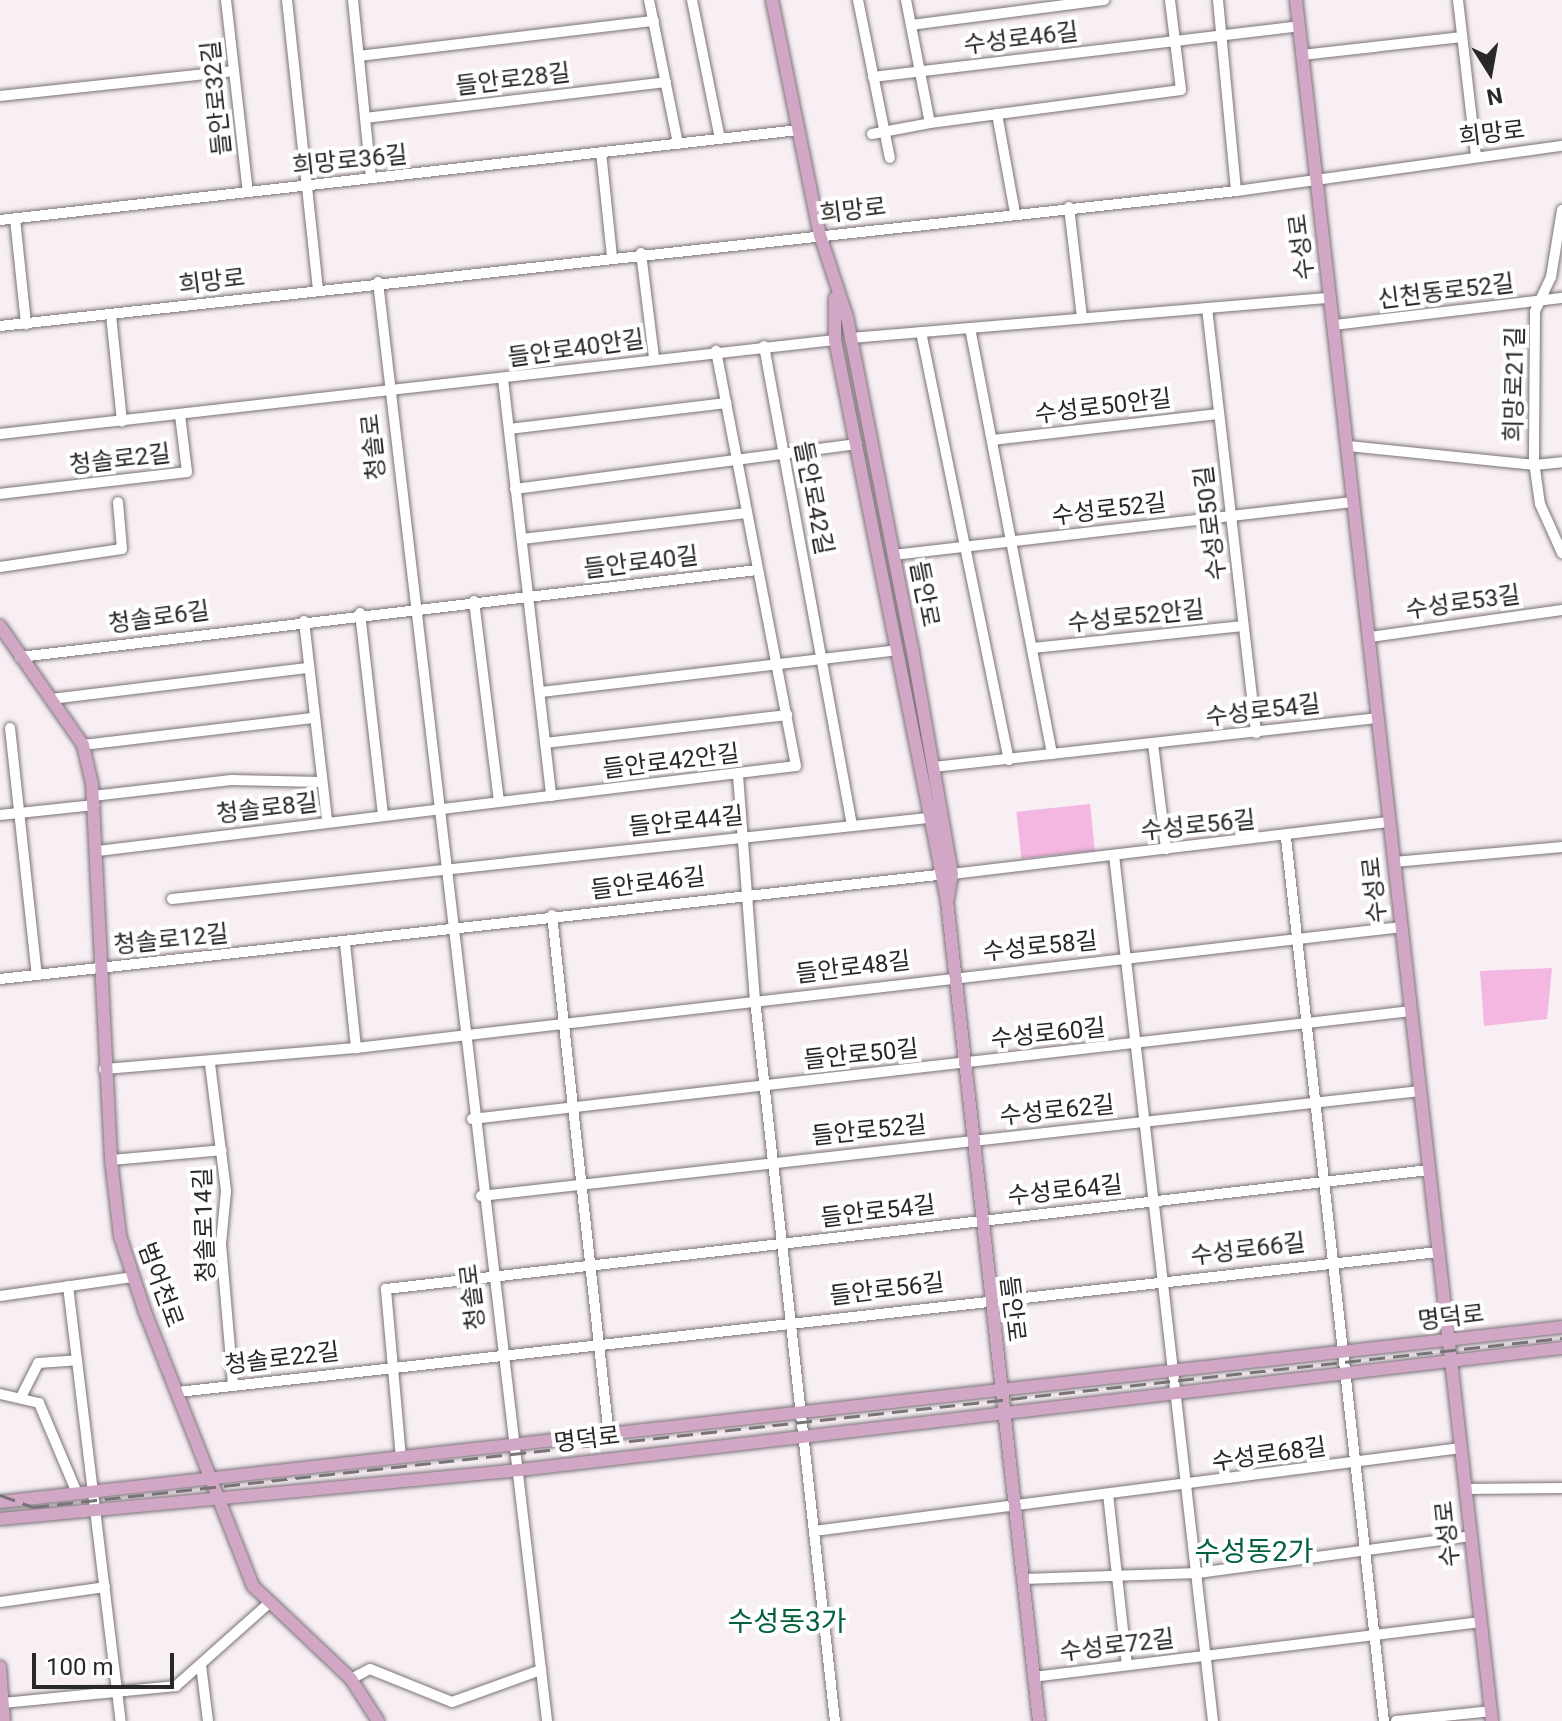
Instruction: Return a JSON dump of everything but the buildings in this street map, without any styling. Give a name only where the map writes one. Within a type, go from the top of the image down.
[{"type":"main road","name":"들안로","points":[[772,0],[820,235],[835,298],[850,338],[934,767],[979,1221],[1039,1721]]},
{"type":"main road","name":"수성로","points":[[1296,0],[1491,1716]]},
{"type":"main road","name":"들안로","points":[[835,298],[835,340],[928,818],[945,874]]},
{"type":"main road","name":"범어천로","points":[[0,626],[83,745],[94,801],[98,851],[104,1069],[111,1160],[120,1236],[133,1277],[217,1480],[245,1571],[269,1603],[351,1679],[378,1721]]},
{"type":"main road","name":"명덕로","points":[[0,1502],[1175,1375],[1562,1327]]},
{"type":"main road","name":"명덕로","points":[[0,1519],[520,1470],[1562,1348]]},
{"type":"main road","points":[[0,1667],[4,1721]]},
{"type":"street","name":"들안로32길","points":[[226,0],[248,192]]},
{"type":"street","points":[[287,0],[310,185],[318,289]]},
{"type":"street","points":[[353,0],[371,178]]},
{"type":"street","points":[[649,0],[678,144]]},
{"type":"street","points":[[692,0],[720,139]]},
{"type":"street","points":[[858,0],[890,158]]},
{"type":"street","points":[[906,0],[930,123]]},
{"type":"street","points":[[911,25],[1104,0]]},
{"type":"street","points":[[872,134],[930,123],[1181,90],[1170,0]]},
{"type":"street","points":[[1218,0],[1236,191]]},
{"type":"street","points":[[1458,0],[1476,155]]},
{"type":"street","name":"들안로28길","points":[[359,56],[654,21]]},
{"type":"street","name":"수성로46길","points":[[873,77],[1299,26]]},
{"type":"street","points":[[1302,55],[1462,37]]},
{"type":"street","points":[[0,96],[234,71]]},
{"type":"street","name":"들안로28길","points":[[365,118],[666,82]]},
{"type":"street","points":[[997,114],[1015,213]]},
{"type":"street","points":[[612,256],[601,152],[798,130]]},
{"type":"street","name":"희망로","points":[[0,326],[612,256],[1236,191],[1476,155],[1562,146]]},
{"type":"street","name":"희망로36길","points":[[0,220],[601,152]]},
{"type":"street","points":[[1069,207],[1082,318]]},
{"type":"street","name":"희망로21길","points":[[1562,210],[1540,302],[1535,465],[1540,504],[1562,553]]},
{"type":"street","points":[[15,219],[26,324]]},
{"type":"street","points":[[641,253],[654,358]]},
{"type":"street","name":"청솔로","points":[[378,282],[412,607],[448,867],[461,1035],[500,1355],[518,1444],[547,1721]]},
{"type":"street","points":[[850,338],[1330,298]]},
{"type":"street","name":"신천동로52길","points":[[1334,325],[1562,298]]},
{"type":"street","name":"수성로50길","points":[[1207,308],[1256,733]]},
{"type":"street","points":[[111,315],[122,421]]},
{"type":"street","points":[[970,328],[1052,754]]},
{"type":"street","points":[[921,332],[1009,760]]},
{"type":"street","points":[[778,664],[716,351],[835,340]]},
{"type":"street","name":"들안로42길","points":[[764,346],[824,658],[852,825]]},
{"type":"street","name":"들안로40안길","points":[[388,392],[716,351]]},
{"type":"street","points":[[503,379],[551,796]]},
{"type":"street","name":"청솔로2길","points":[[0,434],[388,392]]},
{"type":"street","points":[[509,429],[726,403]]},
{"type":"street","name":"수성로50안길","points":[[993,440],[1218,414]]},
{"type":"street","name":"청솔로2길","points":[[0,494],[187,472],[180,415]]},
{"type":"street","points":[[515,489],[857,444]]},
{"type":"street","points":[[1348,446],[1535,465],[1562,462]]},
{"type":"street","points":[[0,567],[122,549],[118,502]]},
{"type":"street","name":"수성로52길","points":[[894,555],[1354,502]]},
{"type":"street","name":"들안로40길","points":[[522,539],[746,513]]},
{"type":"street","name":"들안로40길","points":[[529,597],[757,570]]},
{"type":"street","points":[[412,607],[529,597]]},
{"type":"street","points":[[474,601],[499,801]]},
{"type":"street","name":"청솔로6길","points":[[20,657],[412,607]]},
{"type":"street","name":"수성로53길","points":[[1370,637],[1562,610]]},
{"type":"street","points":[[360,613],[383,814]]},
{"type":"street","points":[[304,621],[327,821]]},
{"type":"street","name":"수성로52안길","points":[[1033,648],[1243,626]]},
{"type":"street","points":[[541,692],[897,650]]},
{"type":"street","name":"들안로42안길","points":[[441,807],[796,766],[778,664]]},
{"type":"street","points":[[51,699],[309,668]]},
{"type":"street","name":"들안로42안길","points":[[545,743],[787,715]]},
{"type":"street","points":[[83,745],[314,718]]},
{"type":"street","name":"수성로54길","points":[[934,767],[1378,718]]},
{"type":"street","points":[[10,728],[37,975]]},
{"type":"street","points":[[1153,744],[1166,849]]},
{"type":"street","points":[[738,775],[755,1000],[835,1721]]},
{"type":"street","points":[[0,815],[231,780],[322,782]]},
{"type":"street","name":"청솔로8길","points":[[98,851],[441,807]]},
{"type":"street","name":"들안로44길","points":[[448,867],[928,818]]},
{"type":"street","name":"수성로56길","points":[[945,874],[1286,838],[1390,822]]},
{"type":"street","name":"수성로56길","points":[[1286,838],[1297,939]]},
{"type":"street","points":[[1394,862],[1562,847]]},
{"type":"street","name":"수성로56길","points":[[1114,855],[1129,958]]},
{"type":"street","points":[[172,899],[448,867]]},
{"type":"street","name":"들안로46길","points":[[454,928],[749,892],[945,874]]},
{"type":"street","points":[[552,915],[609,1436]]},
{"type":"street","name":"수성로58길","points":[[955,976],[1402,927]]},
{"type":"street","name":"청솔로12길","points":[[0,977],[345,943],[454,928]]},
{"type":"street","points":[[1297,939],[1335,1260]]},
{"type":"street","points":[[345,943],[356,1048]]},
{"type":"street","name":"수성로58길","points":[[1129,958],[1139,1044]]},
{"type":"street","name":"들안로48길","points":[[461,1035],[955,976]]},
{"type":"street","name":"수성로60길","points":[[963,1064],[1411,1011]]},
{"type":"street","points":[[104,1069],[210,1064],[461,1035]]},
{"type":"street","name":"수성로60길","points":[[1139,1044],[1148,1122]]},
{"type":"street","name":"청솔로14길","points":[[210,1064],[222,1150],[233,1385]]},
{"type":"street","name":"들안로50길","points":[[472,1119],[963,1064]]},
{"type":"street","name":"수성로62길","points":[[971,1140],[1420,1091]]},
{"type":"street","name":"수성로62길","points":[[1148,1122],[1156,1201]]},
{"type":"street","name":"들안로52길","points":[[481,1196],[971,1140]]},
{"type":"street","points":[[111,1160],[222,1150]]},
{"type":"street","name":"수성로64길","points":[[979,1221],[1429,1170]]},
{"type":"street","name":"수성로64길","points":[[1156,1201],[1166,1280]]},
{"type":"street","name":"들안로54길","points":[[391,1367],[386,1289],[979,1221]]},
{"type":"street","name":"수성로66길","points":[[988,1298],[1335,1260],[1438,1252]]},
{"type":"street","name":"수성로66길","points":[[1335,1260],[1344,1353]]},
{"type":"street","points":[[0,1296],[133,1277]]},
{"type":"street","name":"수성로66길","points":[[1166,1280],[1175,1375]]},
{"type":"street","points":[[68,1286],[121,1721]]},
{"type":"street","name":"들안로56길","points":[[500,1355],[988,1298]]},
{"type":"street","points":[[1344,1353],[1356,1463]]},
{"type":"street","name":"청솔로22길","points":[[178,1392],[500,1355]]},
{"type":"street","points":[[21,1397],[40,1357],[77,1360]]},
{"type":"street","points":[[391,1367],[401,1458]]},
{"type":"street","points":[[1175,1375],[1188,1486]]},
{"type":"street","points":[[0,1394],[21,1397],[44,1409],[77,1493]]},
{"type":"street","name":"수성로68길","points":[[814,1531],[1188,1486],[1461,1448]]},
{"type":"street","name":"수성로68길","points":[[1356,1463],[1375,1637]]},
{"type":"street","name":"수성로68길","points":[[1188,1486],[1205,1655]]},
{"type":"street","points":[[1465,1489],[1562,1488]]},
{"type":"street","points":[[1108,1494],[1127,1665]]},
{"type":"street","points":[[1117,1572],[1123,1580],[1198,1573],[1470,1536]]},
{"type":"street","points":[[1023,1579],[1117,1572]]},
{"type":"street","points":[[0,1602],[105,1587]]},
{"type":"street","points":[[3,1703],[118,1689],[176,1686],[269,1603]]},
{"type":"street","name":"수성로72길","points":[[1033,1677],[1480,1622]]},
{"type":"street","points":[[1375,1637],[1384,1721]]},
{"type":"street","name":"수성로72길","points":[[1205,1655],[1213,1721]]},
{"type":"street","points":[[201,1665],[208,1721]]},
{"type":"street","points":[[351,1679],[370,1669],[452,1702],[541,1670]]},
{"type":"street","points":[[1396,1721],[1491,1716]]},
{"type":"shaded area","points":[[1090,804],[1095,851],[1021,858],[1016,812]]},
{"type":"shaded area","points":[[1552,968],[1547,1019],[1484,1026],[1480,971]]},
{"type":"railway","points":[[0,1495],[33,1507],[1562,1338]]},
{"type":"district","name":"수성동2가","points":[[1254,1552]]},
{"type":"district","name":"수성동3가","points":[[787,1622]]}]
